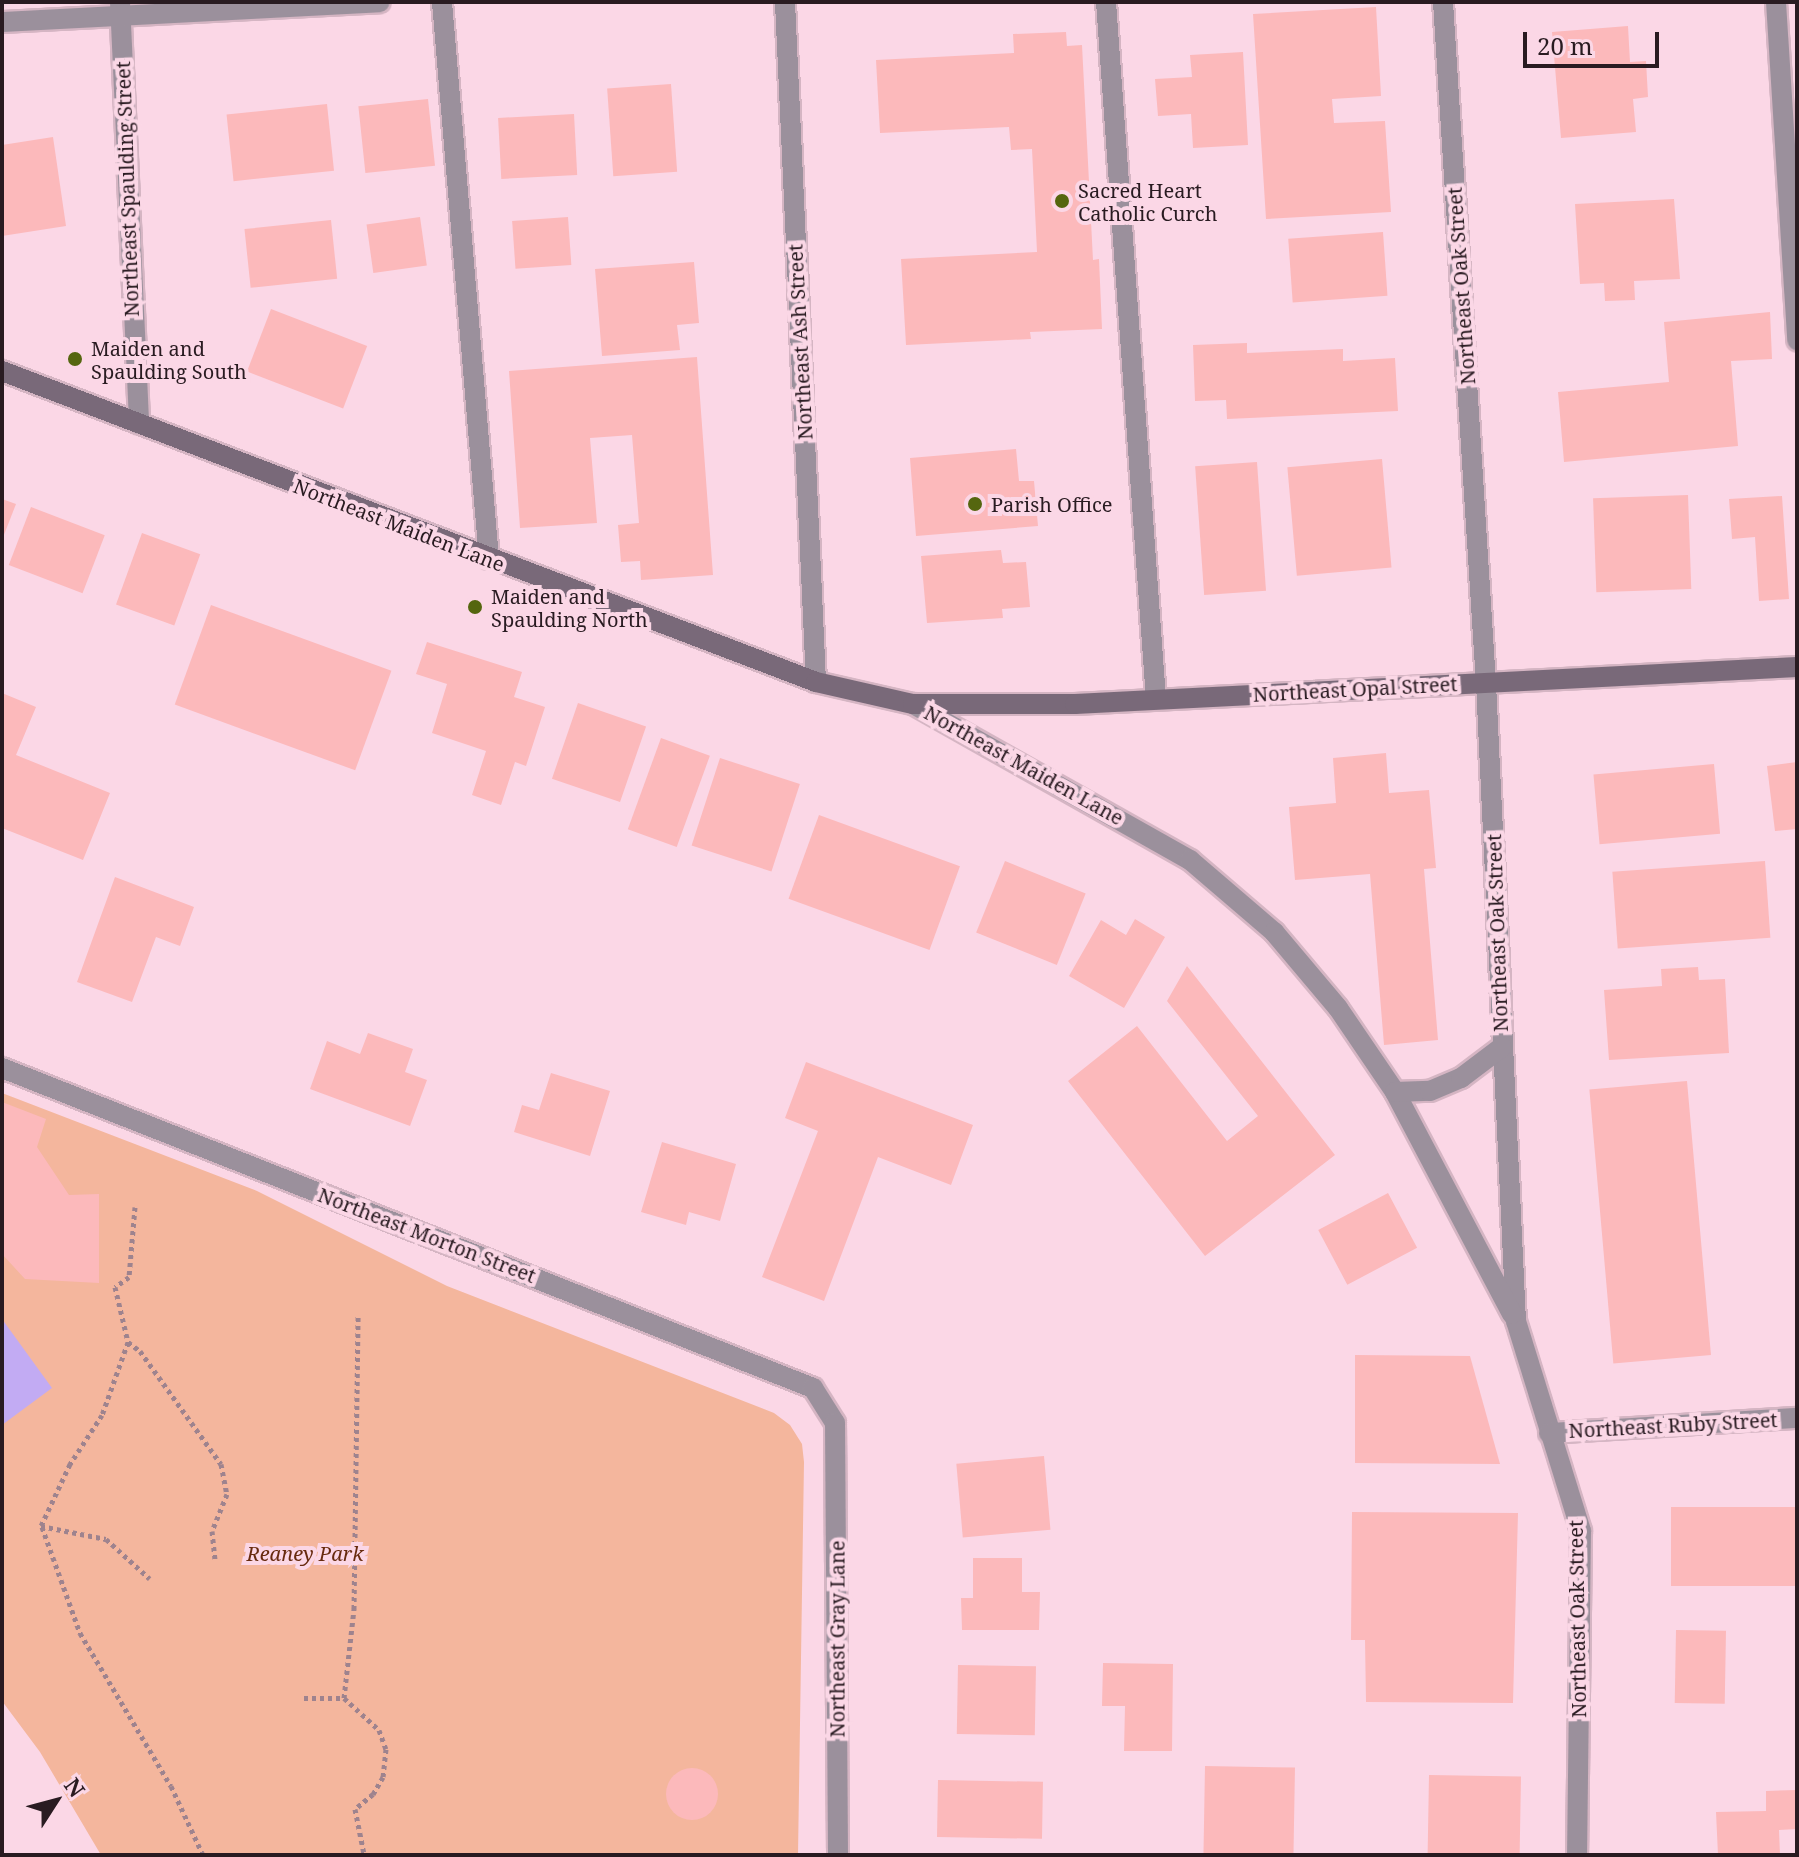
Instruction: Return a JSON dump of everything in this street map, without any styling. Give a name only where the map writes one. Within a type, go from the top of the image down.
[{"type":"street","points":[[2,22],[120,9],[379,2]]},
{"type":"street","points":[[442,2],[489,559]]},
{"type":"street","name":"Northeast Ash Street","points":[[785,2],[816,682]]},
{"type":"street","points":[[1106,2],[1156,699]]},
{"type":"street","name":"Northeast Oak Street","points":[[1443,2],[1486,683],[1516,1321],[1581,1531],[1577,1855]]},
{"type":"street","points":[[1776,2],[1797,340]]},
{"type":"street","name":"Northeast Spaulding Street","points":[[120,9],[139,424]]},
{"type":"street","name":"Northeast Maiden Lane","points":[[2,371],[816,682],[913,704],[1190,860],[1274,932],[1338,1008],[1395,1092],[1516,1321]]},
{"type":"street","name":"Northeast Opal Street","points":[[913,704],[991,706],[1797,667]]},
{"type":"street","points":[[1395,1092],[1430,1091],[1461,1078],[1502,1047]]},
{"type":"street","name":"Northeast Morton Street","points":[[2,1068],[782,1372],[813,1388],[835,1423]]},
{"type":"street","name":"Northeast Ruby Street","points":[[1549,1433],[1797,1418]]},
{"type":"street","name":"Northeast Gray Lane","points":[[835,1423],[838,1855]]},
{"type":"path","points":[[135,1207],[129,1277],[115,1287],[128,1342],[102,1415],[70,1464],[41,1526],[80,1633],[171,1786],[203,1855]]},
{"type":"path","points":[[344,1698],[354,1609],[358,1316]]},
{"type":"path","points":[[128,1342],[140,1351],[221,1464],[227,1494],[212,1531],[215,1559]]},
{"type":"path","points":[[41,1526],[106,1539],[150,1579]]},
{"type":"path","points":[[304,1698],[344,1698],[367,1715],[386,1749],[383,1777],[373,1794],[355,1809],[364,1854]]},
{"type":"green space","name":"Reaney Park","points":[[2,1093],[257,1191],[447,1286],[774,1413],[790,1425],[802,1444],[804,1462],[798,1855],[101,1855],[40,1752],[2,1701]]},
{"type":"shaded area","points":[[2,1319],[52,1388],[2,1425]]},
{"type":"building","points":[[1376,7],[1381,96],[1332,99],[1334,123],[1385,121],[1391,212],[1266,219],[1253,14]]},
{"type":"building","points":[[1628,26],[1630,62],[1646,61],[1648,97],[1633,99],[1636,132],[1561,138],[1552,32]]},
{"type":"building","name":"Sacred Heart Catholic Curch","points":[[1066,32],[1067,46],[1082,45],[1093,260],[1099,259],[1102,329],[1030,332],[1031,339],[906,345],[901,259],[1037,252],[1032,149],[1011,150],[1009,127],[880,133],[876,60],[1014,53],[1013,34]]},
{"type":"building","points":[[1243,52],[1248,145],[1193,148],[1191,114],[1158,116],[1155,79],[1192,77],[1190,55]]},
{"type":"building","points":[[671,84],[677,172],[613,176],[607,88]]},
{"type":"building","points":[[428,99],[435,166],[365,173],[358,106]]},
{"type":"building","points":[[327,104],[334,171],[234,181],[227,115]]},
{"type":"building","points":[[574,114],[577,175],[501,179],[498,118]]},
{"type":"building","points":[[53,137],[66,226],[2,236],[2,145]]},
{"type":"building","points":[[1674,199],[1680,279],[1634,281],[1635,300],[1605,301],[1604,283],[1580,284],[1575,204]]},
{"type":"building","points":[[420,217],[427,266],[373,273],[367,225]]},
{"type":"building","points":[[568,217],[571,265],[515,269],[512,221]]},
{"type":"building","points":[[331,220],[337,279],[251,288],[244,229]]},
{"type":"building","points":[[1383,232],[1387,296],[1293,302],[1288,239]]},
{"type":"building","points":[[694,262],[699,323],[677,325],[680,350],[602,356],[595,269]]},
{"type":"building","points":[[271,309],[367,346],[343,408],[247,372]]},
{"type":"building","points":[[1770,312],[1772,359],[1731,361],[1738,446],[1564,462],[1558,392],[1669,382],[1664,322]]},
{"type":"building","points":[[1247,343],[1247,353],[1343,349],[1343,361],[1395,358],[1398,411],[1227,419],[1226,400],[1195,401],[1193,345]]},
{"type":"building","points":[[697,357],[713,575],[641,580],[640,561],[621,562],[618,525],[639,523],[632,435],[590,438],[597,523],[520,528],[509,371]]},
{"type":"building","name":"Parish Office","points":[[1016,449],[1019,481],[1034,481],[1038,526],[916,536],[910,458]]},
{"type":"building","points":[[1382,459],[1391,568],[1297,576],[1287,467]]},
{"type":"building","points":[[1257,462],[1266,591],[1204,595],[1195,466]]},
{"type":"building","points":[[1688,495],[1691,589],[1596,592],[1593,498]]},
{"type":"building","points":[[1782,496],[1789,599],[1759,601],[1755,537],[1732,539],[1729,499]]},
{"type":"building","points":[[2,499],[16,504],[2,540]]},
{"type":"building","points":[[31,507],[105,535],[83,593],[9,565]]},
{"type":"building","points":[[142,533],[200,554],[174,626],[116,604]]},
{"type":"building","points":[[1001,550],[1003,563],[1026,562],[1030,607],[1002,609],[1003,618],[927,623],[921,556]]},
{"type":"building","points":[[211,605],[391,671],[355,770],[175,705]]},
{"type":"building","points":[[427,642],[522,672],[514,697],[545,707],[526,766],[515,762],[501,805],[472,795],[486,751],[432,733],[447,684],[416,674]]},
{"type":"building","points":[[2,693],[36,707],[16,755],[110,793],[83,860],[2,828]]},
{"type":"building","points":[[578,703],[646,726],[620,802],[552,779]]},
{"type":"building","points":[[661,738],[710,756],[677,847],[628,829]]},
{"type":"building","points":[[1386,753],[1389,793],[1429,790],[1436,868],[1424,869],[1438,1040],[1384,1045],[1370,874],[1295,880],[1289,807],[1336,803],[1333,758]]},
{"type":"building","points":[[720,758],[800,784],[771,871],[692,845]]},
{"type":"building","points":[[1797,762],[1797,829],[1775,831],[1767,766]]},
{"type":"building","points":[[1714,764],[1720,834],[1600,844],[1593,775]]},
{"type":"building","points":[[819,815],[960,866],[930,950],[789,899]]},
{"type":"building","points":[[1005,861],[1086,894],[1057,965],[976,932]]},
{"type":"building","points":[[1765,861],[1770,938],[1618,948],[1612,872]]},
{"type":"building","points":[[115,877],[194,907],[180,946],[156,937],[132,1002],[77,982]]},
{"type":"building","points":[[1135,919],[1165,937],[1124,1008],[1069,976],[1101,920],[1126,935]]},
{"type":"building","points":[[1187,966],[1335,1155],[1205,1256],[1068,1081],[1137,1026],[1227,1141],[1258,1116],[1167,1001]]},
{"type":"building","points":[[1698,967],[1699,980],[1725,979],[1729,1053],[1609,1060],[1604,990],[1662,986],[1661,969]]},
{"type":"building","points":[[368,1033],[413,1049],[405,1072],[427,1080],[410,1126],[310,1089],[327,1041],[360,1054]]},
{"type":"building","points":[[806,1062],[973,1125],[951,1185],[878,1157],[824,1301],[762,1277],[818,1131],[785,1118]]},
{"type":"building","points":[[551,1073],[610,1091],[590,1156],[514,1132],[522,1105],[539,1110]]},
{"type":"building","points":[[1687,1081],[1711,1355],[1613,1363],[1589,1090]]},
{"type":"building","points":[[2,1102],[46,1119],[37,1147],[69,1195],[99,1194],[99,1283],[25,1279],[2,1254]]},
{"type":"building","points":[[662,1142],[736,1164],[720,1221],[689,1212],[686,1225],[641,1212]]},
{"type":"building","points":[[1388,1193],[1417,1248],[1347,1285],[1318,1230]]},
{"type":"building","points":[[1355,1355],[1470,1356],[1500,1464],[1355,1463]]},
{"type":"building","points":[[1044,1456],[1050,1530],[963,1537],[956,1464]]},
{"type":"building","points":[[1671,1507],[1797,1507],[1797,1586],[1671,1586]]},
{"type":"building","points":[[1352,1512],[1518,1513],[1513,1703],[1366,1702],[1365,1640],[1351,1640]]},
{"type":"building","points":[[973,1558],[1022,1558],[1022,1592],[1040,1592],[1039,1630],[962,1630],[961,1598],[973,1598]]},
{"type":"building","points":[[1676,1630],[1726,1631],[1725,1704],[1675,1703]]},
{"type":"building","points":[[1103,1663],[1173,1664],[1172,1751],[1124,1751],[1125,1706],[1102,1706]]},
{"type":"building","points":[[958,1665],[1036,1666],[1035,1735],[957,1734]]},
{"type":"building","points":[[1205,1766],[1295,1768],[1293,1855],[1203,1853]]},
{"type":"building","points":[[692,1768],[710,1776],[718,1794],[710,1812],[692,1820],[674,1812],[666,1794],[674,1776]]},
{"type":"building","points":[[1429,1775],[1521,1777],[1520,1855],[1428,1855]]},
{"type":"building","points":[[938,1780],[1043,1782],[1042,1839],[937,1837]]},
{"type":"building","points":[[1797,1790],[1797,1829],[1779,1830],[1780,1855],[1718,1855],[1716,1812],[1766,1811],[1766,1791]]},
{"type":"place","name":"Sacred Heart Catholic Curch","points":[[1062,201]]},
{"type":"place","name":"Maiden and Spaulding South","points":[[75,359]]},
{"type":"place","name":"Parish Office","points":[[975,504]]},
{"type":"place","name":"Maiden and Spaulding North","points":[[475,607]]}]
